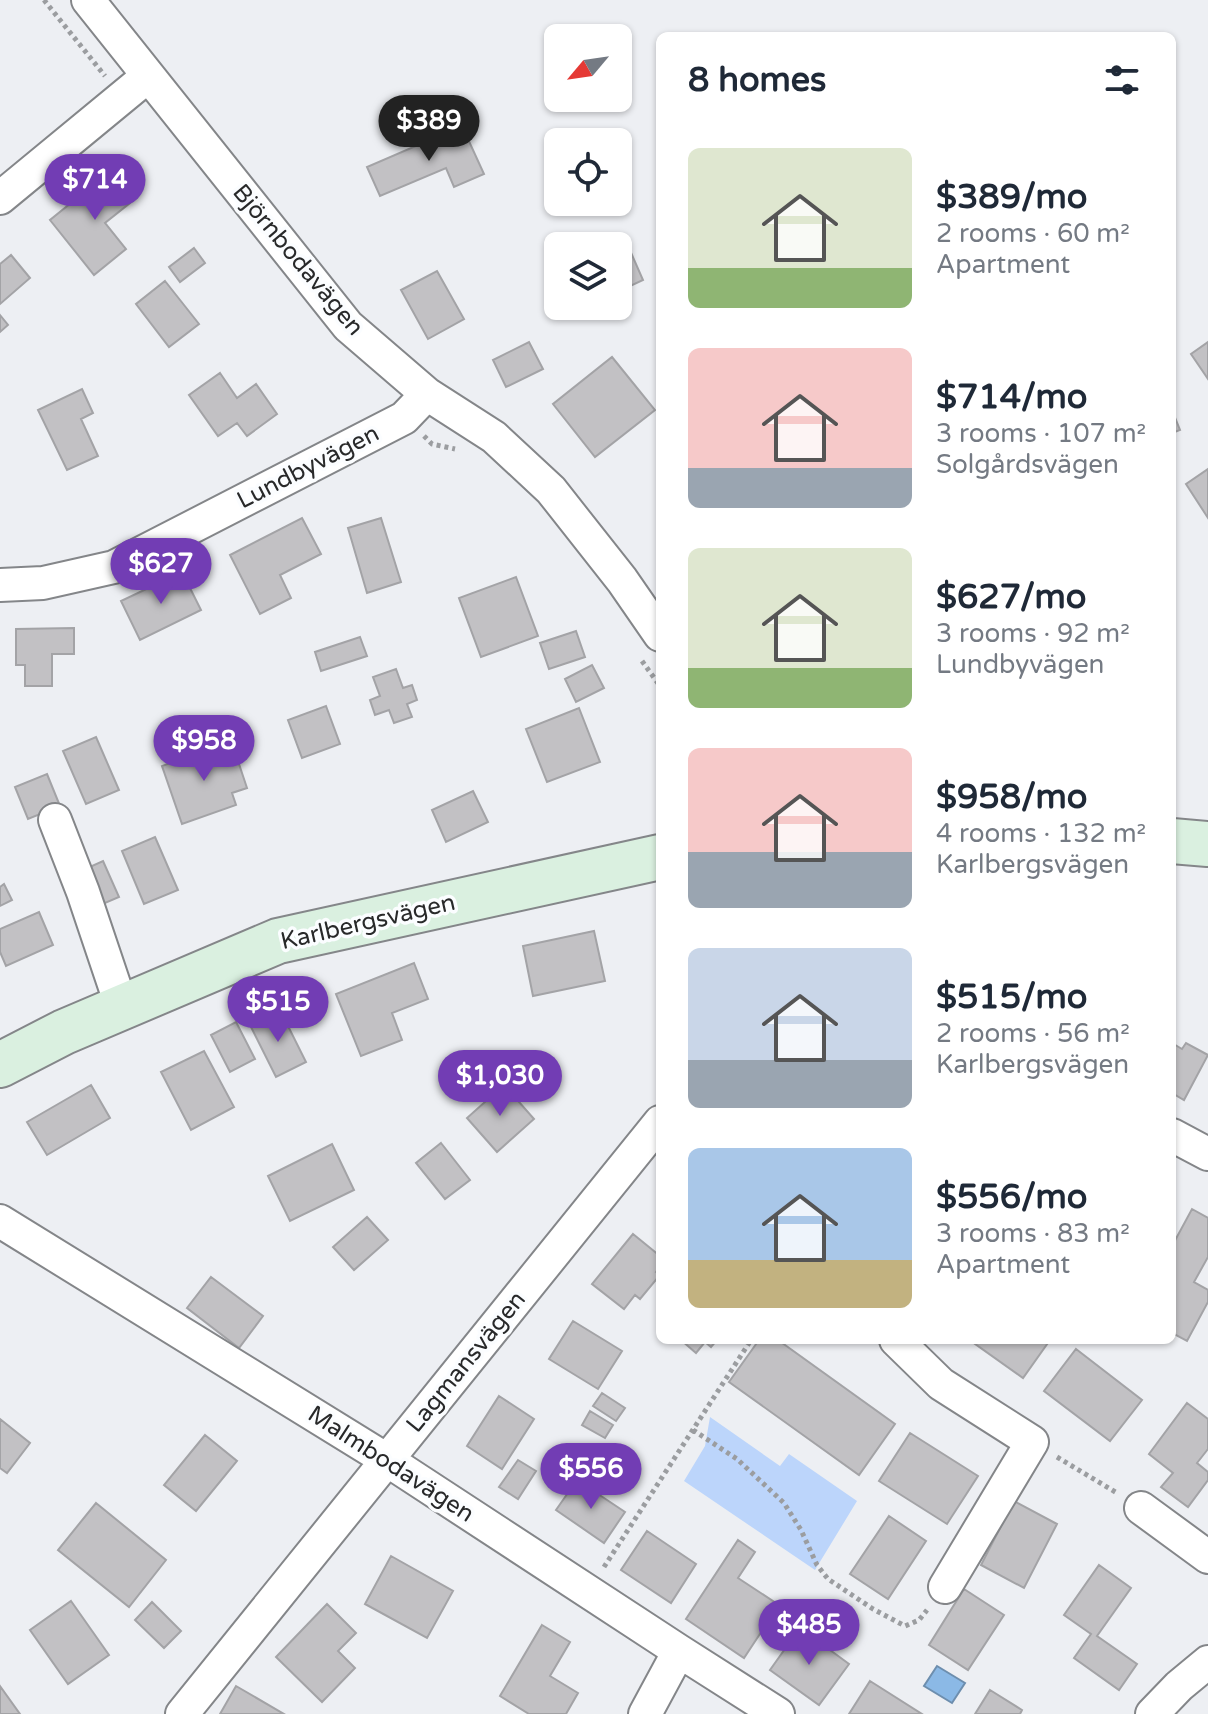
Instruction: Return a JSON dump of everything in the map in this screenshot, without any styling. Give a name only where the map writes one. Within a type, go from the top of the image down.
[{"type":"street","name":"Björnbodavägen","points":[[88,0],[348,326],[427,394],[494,437],[551,490],[622,580],[656,629]]},
{"type":"street","points":[[0,198],[148,76]]},
{"type":"street","name":"Lundbyvägen","points":[[0,585],[43,583],[114,567],[404,418],[427,394]]},
{"type":"street","points":[[55,820],[122,1008]]},
{"type":"street","points":[[1176,841],[1208,844]]},
{"type":"street","name":"Karlbergsvägen","points":[[0,1065],[64,1032],[278,941],[656,858]]},
{"type":"street","name":"Lagmansvägen","points":[[182,1714],[656,1127]]},
{"type":"street","points":[[1176,1137],[1208,1154]]},
{"type":"street","name":"Malmbodavägen","points":[[0,1221],[387,1460],[778,1714]]},
{"type":"street","points":[[900,1344],[941,1384],[1032,1442],[945,1587]]},
{"type":"street","points":[[1141,1508],[1208,1557]]},
{"type":"street","points":[[645,1714],[679,1651]]},
{"type":"street","points":[[1152,1714],[1208,1662]]},
{"type":"path","points":[[588,1592],[748,1344]]},
{"type":"path","points":[[693,1430],[737,1459],[784,1503],[817,1565],[828,1579],[873,1609],[905,1626],[919,1620],[945,1587]]},
{"type":"path","points":[[1032,1442],[1141,1508]]},
{"type":"shaded area","points":[[710,1417],[780,1466],[789,1454],[857,1501],[815,1570],[684,1481],[705,1446]]},
{"type":"shaded area","points":[[937,1666],[965,1683],[952,1703],[924,1686]]},
{"type":"building","points":[[462,126],[484,174],[454,187],[446,168],[380,196],[367,167]]},
{"type":"building","points":[[112,170],[135,199],[105,223],[126,249],[94,275],[50,220]]},
{"type":"building","points":[[194,248],[205,263],[180,282],[169,267]]},
{"type":"building","points":[[11,255],[30,278],[0,304],[0,264]]},
{"type":"building","points":[[632,255],[643,280],[632,285]]},
{"type":"building","points":[[437,271],[464,319],[428,339],[401,290]]},
{"type":"building","points":[[165,281],[199,324],[169,347],[136,304]]},
{"type":"building","points":[[0,315],[8,325],[0,332]]},
{"type":"building","points":[[529,342],[543,369],[506,387],[493,360]]},
{"type":"building","points":[[1208,342],[1208,379],[1191,354]]},
{"type":"building","points":[[612,357],[655,410],[595,457],[553,404]]},
{"type":"building","points":[[220,373],[237,398],[256,384],[277,414],[247,436],[237,423],[218,436],[189,395]]},
{"type":"building","points":[[82,389],[93,413],[81,419],[98,456],[67,470],[38,410]]},
{"type":"building","points":[[1208,469],[1208,518],[1186,484]]},
{"type":"building","points":[[302,518],[321,554],[280,575],[291,598],[260,614],[230,555]]},
{"type":"building","points":[[381,518],[401,582],[367,593],[348,528]]},
{"type":"building","points":[[182,572],[201,610],[140,640],[121,601]]},
{"type":"building","points":[[516,577],[538,636],[481,657],[459,598]]},
{"type":"building","points":[[74,628],[74,654],[52,654],[52,686],[25,686],[25,665],[16,665],[16,629]]},
{"type":"building","points":[[576,631],[585,657],[549,669],[540,643]]},
{"type":"building","points":[[360,637],[367,656],[321,671],[315,652]]},
{"type":"building","points":[[592,665],[604,688],[576,702],[565,679]]},
{"type":"building","points":[[396,669],[403,688],[412,685],[417,700],[407,704],[412,717],[394,723],[389,710],[375,715],[370,700],[380,696],[373,677]]},
{"type":"building","points":[[326,706],[340,744],[302,758],[288,720]]},
{"type":"building","points":[[579,708],[600,762],[547,782],[526,729]]},
{"type":"building","points":[[96,737],[119,790],[86,804],[63,751]]},
{"type":"building","points":[[217,746],[219,754],[234,749],[247,788],[232,793],[236,805],[182,824],[162,766]]},
{"type":"building","points":[[47,774],[60,806],[28,819],[15,787]]},
{"type":"building","points":[[473,791],[488,822],[446,842],[432,810]]},
{"type":"building","points":[[155,837],[178,890],[144,904],[122,851]]},
{"type":"building","points":[[103,861],[119,897],[98,906],[83,870]]},
{"type":"building","points":[[4,884],[12,900],[0,906],[0,887]]},
{"type":"building","points":[[39,912],[53,945],[6,966],[0,952],[0,929]]},
{"type":"building","points":[[594,931],[605,981],[533,996],[523,946]]},
{"type":"building","points":[[414,963],[428,999],[392,1013],[402,1040],[361,1056],[336,994]]},
{"type":"building","points":[[280,1010],[306,1062],[276,1077],[250,1025]]},
{"type":"building","points":[[236,1022],[255,1059],[230,1072],[211,1035]]},
{"type":"building","points":[[1186,1043],[1208,1055],[1184,1100],[1176,1095],[1176,1045],[1182,1049]]},
{"type":"building","points":[[204,1051],[234,1107],[191,1130],[161,1072]]},
{"type":"building","points":[[91,1085],[110,1118],[47,1155],[27,1122]]},
{"type":"building","points":[[504,1085],[534,1119],[497,1152],[467,1118]]},
{"type":"building","points":[[441,1143],[470,1180],[445,1199],[416,1163]]},
{"type":"building","points":[[332,1144],[354,1190],[290,1221],[268,1176]]},
{"type":"building","points":[[1192,1209],[1208,1218],[1208,1257],[1194,1282],[1208,1290],[1208,1302],[1187,1341],[1176,1335],[1176,1239]]},
{"type":"building","points":[[367,1217],[388,1240],[354,1270],[333,1247]]},
{"type":"building","points":[[633,1234],[656,1253],[656,1280],[640,1299],[635,1295],[624,1309],[592,1284]]},
{"type":"building","points":[[211,1277],[263,1316],[239,1348],[187,1308]]},
{"type":"building","points":[[573,1321],[622,1351],[598,1389],[549,1359]]},
{"type":"building","points":[[686,1344],[703,1344],[696,1353]]},
{"type":"building","points":[[756,1344],[784,1344],[895,1424],[859,1475],[729,1382]]},
{"type":"building","points":[[975,1344],[1047,1344],[1023,1378]]},
{"type":"building","points":[[1076,1349],[1142,1400],[1110,1441],[1044,1391]]},
{"type":"building","points":[[602,1393],[625,1408],[616,1421],[593,1406]]},
{"type":"building","points":[[499,1396],[534,1419],[502,1469],[467,1446]]},
{"type":"building","points":[[1187,1403],[1208,1419],[1208,1449],[1197,1463],[1208,1472],[1208,1480],[1188,1507],[1161,1487],[1173,1473],[1149,1454]]},
{"type":"building","points":[[590,1411],[613,1425],[605,1438],[582,1425]]},
{"type":"building","points":[[0,1419],[30,1443],[7,1473],[0,1468]]},
{"type":"building","points":[[910,1433],[978,1476],[947,1524],[879,1481]]},
{"type":"building","points":[[205,1435],[237,1461],[196,1511],[164,1485]]},
{"type":"building","points":[[518,1460],[536,1471],[518,1499],[499,1487]]},
{"type":"building","points":[[577,1480],[625,1512],[604,1543],[556,1510]]},
{"type":"building","points":[[1014,1501],[1057,1524],[1024,1588],[981,1565]]},
{"type":"building","points":[[96,1503],[166,1560],[129,1607],[58,1550]]},
{"type":"building","points":[[889,1516],[926,1541],[888,1599],[850,1574]]},
{"type":"building","points":[[647,1531],[696,1564],[671,1603],[621,1570]]},
{"type":"building","points":[[738,1540],[755,1552],[738,1578],[779,1605],[744,1658],[686,1619]]},
{"type":"building","points":[[391,1556],[453,1591],[427,1638],[365,1604]]},
{"type":"building","points":[[1099,1565],[1131,1588],[1097,1636],[1137,1664],[1119,1690],[1074,1658],[1091,1634],[1064,1615]]},
{"type":"building","points":[[964,1589],[1004,1615],[968,1670],[929,1645]]},
{"type":"building","points":[[71,1601],[109,1655],[68,1684],[30,1630]]},
{"type":"building","points":[[152,1602],[181,1631],[164,1648],[135,1620]]},
{"type":"building","points":[[327,1604],[356,1633],[338,1651],[355,1668],[322,1702],[276,1657]]},
{"type":"building","points":[[542,1625],[570,1642],[550,1676],[578,1693],[566,1714],[529,1714],[500,1696]]},
{"type":"building","points":[[800,1628],[849,1664],[819,1705],[770,1670]]},
{"type":"building","points":[[870,1681],[922,1714],[849,1714]]},
{"type":"building","points":[[0,1686],[20,1714],[0,1714]]},
{"type":"building","points":[[236,1686],[284,1714],[220,1714]]},
{"type":"building","points":[[990,1690],[1022,1710],[1020,1714],[975,1714]]}]
